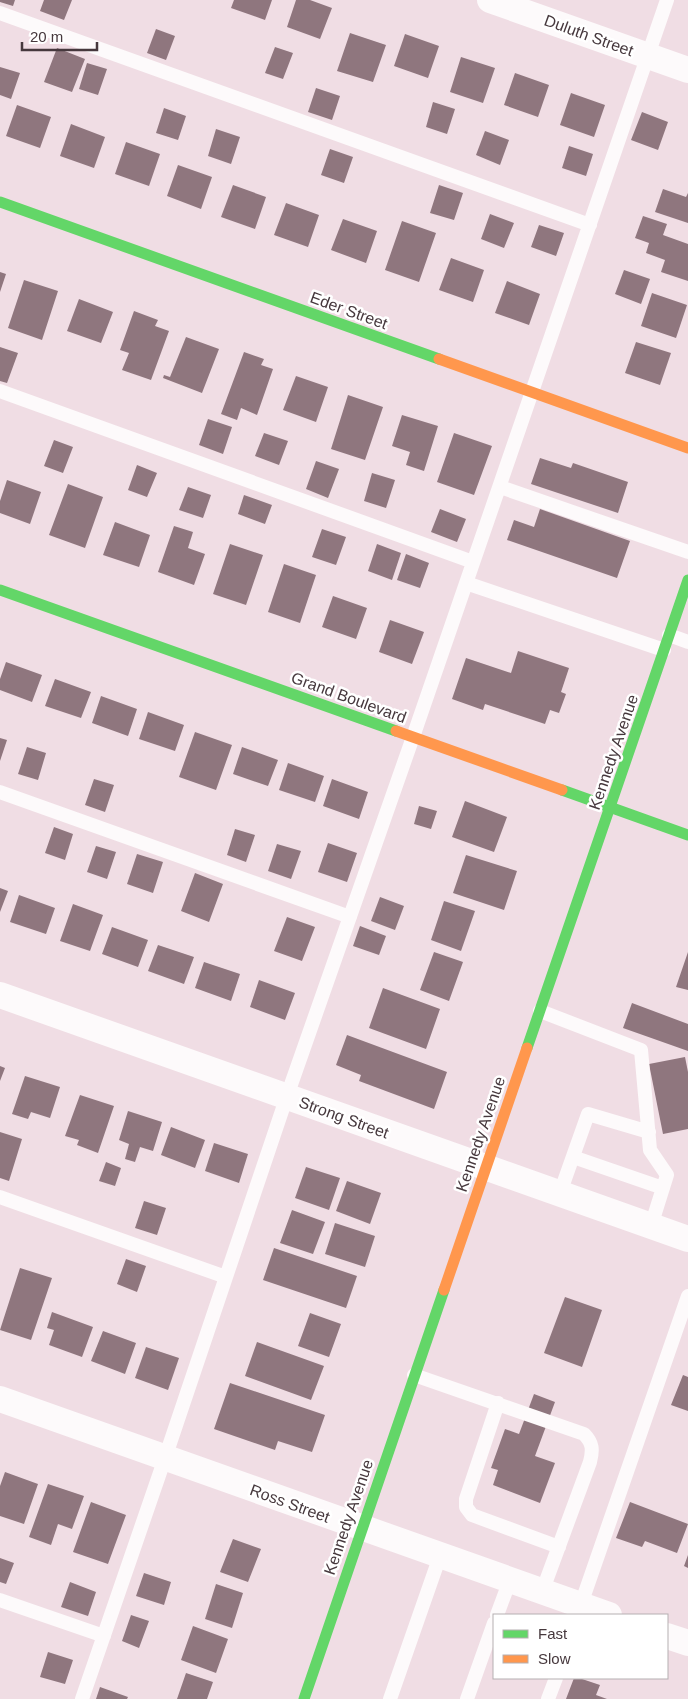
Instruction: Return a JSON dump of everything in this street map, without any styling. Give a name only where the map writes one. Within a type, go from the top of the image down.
[{"type":"street","name":"Duluth Street","points":[[490,0],[688,70]]},
{"type":"street","name":"Eder Street","points":[[0,202],[688,448]]},
{"type":"street","name":"Kennedy Avenue","points":[[304,1699],[688,580]]},
{"type":"street","name":"Grand Boulevard","points":[[0,590],[688,835]]},
{"type":"street","name":"Strong Street","points":[[0,995],[688,1239]]},
{"type":"street","name":"Ross Street","points":[[0,1399],[510,1580],[542,1592],[579,1610],[603,1614]]},
{"type":"street","points":[[668,1636],[688,1643]]},
{"type":"lane","points":[[82,1699],[287,1096],[414,738],[667,0]]},
{"type":"lane","points":[[0,13],[590,225]]},
{"type":"lane","points":[[0,391],[474,562]]},
{"type":"lane","points":[[500,487],[688,552]]},
{"type":"lane","points":[[466,583],[664,650]]},
{"type":"lane","points":[[669,635],[688,642]]},
{"type":"lane","points":[[0,792],[350,916]]},
{"type":"lane","points":[[540,1011],[640,1050],[650,1150],[667,1175],[651,1226]]},
{"type":"lane","points":[[560,1193],[588,1114],[649,1132]]},
{"type":"lane","points":[[573,1157],[663,1188]]},
{"type":"lane","points":[[0,1198],[226,1277]]},
{"type":"lane","points":[[579,1610],[688,1296]]},
{"type":"lane","points":[[414,1375],[584,1434],[591,1441],[592,1452],[590,1462],[542,1592]]},
{"type":"lane","points":[[498,1403],[466,1499],[466,1507],[472,1515],[559,1547]]},
{"type":"lane","points":[[390,1699],[440,1556]]},
{"type":"lane","points":[[497,1614],[510,1580]]},
{"type":"lane","points":[[0,1600],[104,1636]]},
{"type":"lane","points":[[467,1699],[493,1626]]},
{"type":"lane","points":[[548,1699],[556,1679]]},
{"type":"building","points":[[0,0],[15,0],[13,6],[0,2]]},
{"type":"building","points":[[44,0],[72,0],[64,20],[40,11]]},
{"type":"building","points":[[234,0],[272,0],[265,20],[231,8]]},
{"type":"building","points":[[296,0],[310,0],[332,8],[320,39],[287,27]]},
{"type":"building","points":[[156,29],[175,36],[166,60],[147,53]]},
{"type":"building","points":[[350,33],[386,45],[373,82],[337,71]]},
{"type":"building","points":[[405,34],[439,46],[428,78],[394,66]]},
{"type":"building","points":[[275,47],[293,53],[283,79],[265,73]]},
{"type":"building","points":[[57,48],[85,59],[72,92],[44,82]]},
{"type":"building","points":[[461,57],[495,68],[483,103],[450,92]]},
{"type":"building","points":[[87,63],[107,69],[98,95],[79,89]]},
{"type":"building","points":[[0,67],[20,73],[11,99],[0,95]]},
{"type":"building","points":[[515,73],[549,85],[538,117],[504,105]]},
{"type":"building","points":[[316,88],[340,96],[332,120],[308,112]]},
{"type":"building","points":[[571,93],[605,105],[594,137],[560,125]]},
{"type":"building","points":[[433,102],[455,109],[447,134],[426,127]]},
{"type":"building","points":[[17,105],[51,117],[40,148],[6,136]]},
{"type":"building","points":[[164,108],[186,116],[178,140],[156,133]]},
{"type":"building","points":[[642,112],[668,122],[658,150],[631,140]]},
{"type":"building","points":[[71,124],[105,137],[94,168],[60,156]]},
{"type":"building","points":[[216,129],[240,137],[231,164],[208,156]]},
{"type":"building","points":[[485,131],[509,140],[500,165],[476,155]]},
{"type":"building","points":[[126,142],[160,154],[149,186],[115,174]]},
{"type":"building","points":[[569,146],[593,154],[586,176],[562,168]]},
{"type":"building","points":[[330,149],[353,157],[344,183],[321,175]]},
{"type":"building","points":[[178,165],[212,177],[201,209],[167,196]]},
{"type":"building","points":[[233,185],[266,197],[255,229],[221,217]]},
{"type":"building","points":[[439,185],[463,193],[454,220],[430,213]]},
{"type":"building","points":[[663,189],[686,197],[688,193],[688,223],[655,212]]},
{"type":"building","points":[[286,203],[319,215],[308,247],[274,235]]},
{"type":"building","points":[[490,214],[514,223],[504,248],[481,239]]},
{"type":"building","points":[[643,216],[667,224],[663,235],[688,244],[688,281],[661,272],[665,260],[646,253],[649,243],[635,238]]},
{"type":"building","points":[[343,219],[377,231],[366,263],[331,250]]},
{"type":"building","points":[[402,221],[436,233],[419,282],[385,270]]},
{"type":"building","points":[[539,225],[564,233],[556,256],[531,247]]},
{"type":"building","points":[[451,258],[484,270],[473,302],[439,290]]},
{"type":"building","points":[[624,270],[650,279],[641,304],[615,294]]},
{"type":"building","points":[[0,272],[6,274],[0,292]]},
{"type":"building","points":[[24,280],[58,291],[42,340],[8,328]]},
{"type":"building","points":[[507,281],[540,294],[529,325],[495,313]]},
{"type":"building","points":[[652,293],[687,305],[676,338],[641,326]]},
{"type":"building","points":[[79,299],[113,312],[101,343],[67,331]]},
{"type":"building","points":[[134,311],[158,320],[155,326],[169,331],[151,380],[122,370],[129,353],[120,350]]},
{"type":"building","points":[[186,337],[219,349],[202,393],[163,378],[164,375],[170,377]]},
{"type":"building","points":[[636,342],[671,353],[660,385],[625,373]]},
{"type":"building","points":[[0,347],[18,353],[7,383],[0,381]]},
{"type":"building","points":[[244,352],[264,359],[261,365],[273,369],[257,415],[241,408],[237,420],[221,414]]},
{"type":"building","points":[[296,376],[328,387],[316,422],[283,410]]},
{"type":"building","points":[[348,395],[383,407],[365,460],[331,449]]},
{"type":"building","points":[[402,415],[438,426],[424,471],[406,465],[410,452],[392,446]]},
{"type":"building","points":[[208,419],[232,427],[223,454],[199,445]]},
{"type":"building","points":[[264,433],[288,441],[279,465],[255,456]]},
{"type":"building","points":[[454,433],[492,446],[474,495],[437,482]]},
{"type":"building","points":[[54,440],[73,447],[63,473],[44,466]]},
{"type":"building","points":[[540,458],[571,468],[573,463],[628,482],[618,513],[531,484]]},
{"type":"building","points":[[316,461],[339,469],[328,498],[306,489]]},
{"type":"building","points":[[137,465],[157,473],[147,497],[128,490]]},
{"type":"building","points":[[372,473],[395,480],[386,508],[364,501]]},
{"type":"building","points":[[7,480],[41,492],[30,524],[0,513],[0,501]]},
{"type":"building","points":[[68,484],[103,497],[85,548],[49,535]]},
{"type":"building","points":[[188,487],[211,495],[203,518],[179,510]]},
{"type":"building","points":[[244,495],[272,505],[265,524],[238,514]]},
{"type":"building","points":[[440,509],[466,519],[457,542],[431,532]]},
{"type":"building","points":[[540,509],[630,541],[617,578],[507,540],[514,520],[534,527]]},
{"type":"building","points":[[115,522],[150,535],[139,567],[103,555]]},
{"type":"building","points":[[174,526],[193,532],[188,548],[205,554],[194,585],[158,572]]},
{"type":"building","points":[[322,529],[346,537],[336,565],[312,557]]},
{"type":"building","points":[[230,544],[263,555],[246,605],[213,594]]},
{"type":"building","points":[[377,544],[401,553],[392,580],[368,571]]},
{"type":"building","points":[[406,554],[429,563],[420,588],[397,580]]},
{"type":"building","points":[[284,564],[316,575],[300,623],[268,612]]},
{"type":"building","points":[[333,596],[367,608],[356,639],[322,627]]},
{"type":"building","points":[[390,620],[424,632],[412,664],[379,652]]},
{"type":"building","points":[[518,651],[569,668],[561,692],[566,694],[559,713],[550,710],[545,724],[485,704],[483,710],[452,699],[466,658],[511,673]]},
{"type":"building","points":[[6,662],[42,675],[32,702],[0,690],[0,679]]},
{"type":"building","points":[[55,679],[91,692],[81,718],[45,706]]},
{"type":"building","points":[[101,696],[137,709],[128,736],[92,723]]},
{"type":"building","points":[[148,712],[184,725],[175,751],[139,739]]},
{"type":"building","points":[[195,732],[232,745],[216,790],[179,777]]},
{"type":"building","points":[[0,738],[7,740],[0,761]]},
{"type":"building","points":[[27,747],[46,753],[38,780],[18,774]]},
{"type":"building","points":[[242,747],[278,760],[268,786],[233,774]]},
{"type":"building","points":[[288,763],[324,776],[315,802],[279,790]]},
{"type":"building","points":[[94,779],[114,785],[105,812],[85,805]]},
{"type":"building","points":[[332,779],[368,792],[359,819],[323,806]]},
{"type":"building","points":[[465,801],[507,817],[494,852],[452,837]]},
{"type":"building","points":[[419,806],[437,811],[431,829],[414,824]]},
{"type":"building","points":[[54,827],[73,834],[65,860],[45,853]]},
{"type":"building","points":[[235,829],[255,835],[246,862],[227,855]]},
{"type":"building","points":[[328,843],[357,853],[347,882],[318,872]]},
{"type":"building","points":[[277,844],[301,851],[291,879],[268,871]]},
{"type":"building","points":[[96,846],[116,852],[107,879],[87,872]]},
{"type":"building","points":[[137,854],[163,862],[153,893],[127,884]]},
{"type":"building","points":[[466,855],[517,871],[504,910],[453,893]]},
{"type":"building","points":[[195,873],[223,884],[209,922],[181,911]]},
{"type":"building","points":[[0,888],[8,891],[0,912]]},
{"type":"building","points":[[19,895],[55,908],[46,934],[10,922]]},
{"type":"building","points":[[380,897],[404,906],[395,930],[371,921]]},
{"type":"building","points":[[444,901],[475,911],[461,951],[431,940]]},
{"type":"building","points":[[73,904],[103,915],[90,951],[60,941]]},
{"type":"building","points":[[287,917],[315,927],[302,961],[274,951]]},
{"type":"building","points":[[360,926],[386,936],[379,955],[353,946]]},
{"type":"building","points":[[112,927],[148,940],[138,967],[102,954]]},
{"type":"building","points":[[158,945],[194,957],[184,984],[148,971]]},
{"type":"building","points":[[434,952],[463,962],[449,1001],[420,990]]},
{"type":"building","points":[[688,952],[688,990],[676,987]]},
{"type":"building","points":[[204,962],[240,974],[231,1001],[195,988]]},
{"type":"building","points":[[259,980],[295,993],[285,1020],[250,1007]]},
{"type":"building","points":[[383,988],[440,1009],[426,1049],[369,1028]]},
{"type":"building","points":[[632,1003],[688,1024],[688,1051],[623,1028]]},
{"type":"building","points":[[347,1035],[447,1072],[434,1109],[359,1081],[361,1075],[336,1065]]},
{"type":"building","points":[[685,1057],[688,1072],[688,1129],[663,1134],[649,1064]]},
{"type":"building","points":[[0,1066],[5,1068],[0,1081]]},
{"type":"building","points":[[25,1076],[60,1087],[50,1118],[31,1112],[28,1119],[12,1114]]},
{"type":"building","points":[[80,1095],[114,1106],[98,1153],[77,1145],[79,1140],[65,1136]]},
{"type":"building","points":[[128,1111],[162,1122],[153,1151],[140,1147],[135,1162],[125,1159],[129,1144],[119,1140]]},
{"type":"building","points":[[171,1127],[205,1140],[195,1168],[161,1155]]},
{"type":"building","points":[[0,1132],[22,1139],[9,1181],[0,1178]]},
{"type":"building","points":[[214,1143],[248,1154],[239,1183],[205,1171]]},
{"type":"building","points":[[106,1162],[121,1168],[115,1186],[99,1181]]},
{"type":"building","points":[[306,1167],[340,1178],[329,1210],[295,1198]]},
{"type":"building","points":[[347,1181],[381,1193],[370,1224],[336,1211]]},
{"type":"building","points":[[144,1201],[166,1208],[157,1235],[135,1228]]},
{"type":"building","points":[[292,1210],[325,1222],[313,1254],[280,1243]]},
{"type":"building","points":[[335,1223],[375,1236],[365,1267],[325,1254]]},
{"type":"building","points":[[274,1248],[357,1276],[346,1308],[263,1280]]},
{"type":"building","points":[[126,1259],[146,1266],[137,1292],[117,1284]]},
{"type":"building","points":[[20,1268],[52,1278],[31,1340],[0,1330]]},
{"type":"building","points":[[565,1297],[602,1310],[582,1367],[544,1353]]},
{"type":"building","points":[[52,1312],[93,1327],[82,1357],[49,1345],[54,1330],[47,1328]]},
{"type":"building","points":[[310,1313],[341,1324],[329,1357],[298,1346]]},
{"type":"building","points":[[103,1331],[136,1343],[125,1374],[91,1361]]},
{"type":"building","points":[[257,1342],[324,1366],[311,1400],[245,1376]]},
{"type":"building","points":[[146,1347],[179,1358],[168,1390],[135,1378]]},
{"type":"building","points":[[683,1375],[688,1377],[688,1411],[671,1405]]},
{"type":"building","points":[[230,1383],[325,1415],[312,1452],[278,1441],[275,1450],[214,1429]]},
{"type":"building","points":[[534,1394],[555,1402],[535,1456],[555,1463],[540,1503],[493,1485],[498,1470],[491,1468],[505,1429],[519,1434]]},
{"type":"building","points":[[5,1472],[38,1484],[24,1524],[0,1516],[0,1486]]},
{"type":"building","points":[[48,1484],[84,1496],[72,1529],[58,1524],[51,1545],[29,1537]]},
{"type":"building","points":[[91,1502],[126,1515],[108,1564],[73,1552]]},
{"type":"building","points":[[630,1502],[688,1524],[677,1553],[645,1541],[642,1547],[616,1538]]},
{"type":"building","points":[[233,1539],[261,1549],[248,1582],[220,1572]]},
{"type":"building","points":[[688,1555],[688,1568],[684,1566]]},
{"type":"building","points":[[0,1558],[14,1563],[6,1584],[0,1582]]},
{"type":"building","points":[[144,1573],[171,1582],[164,1605],[136,1596]]},
{"type":"building","points":[[70,1582],[96,1592],[88,1616],[61,1607]]},
{"type":"building","points":[[216,1584],[243,1593],[232,1628],[205,1619]]},
{"type":"building","points":[[131,1615],[149,1621],[139,1648],[122,1641]]},
{"type":"building","points":[[193,1626],[228,1639],[216,1673],[181,1660]]},
{"type":"building","points":[[48,1652],[73,1660],[65,1684],[40,1677]]},
{"type":"building","points":[[186,1673],[213,1682],[207,1699],[177,1699]]},
{"type":"building","points":[[574,1679],[582,1679],[600,1685],[596,1695],[607,1699],[566,1699]]},
{"type":"building","points":[[100,1687],[128,1697],[127,1699],[96,1699]]},
{"type":"traffic: fast","points":[[0,202],[439,359]]},
{"type":"traffic: fast","points":[[527,1048],[688,580]]},
{"type":"traffic: fast","points":[[0,590],[396,731]]},
{"type":"traffic: fast","points":[[562,790],[688,835]]},
{"type":"traffic: fast","points":[[304,1699],[444,1290]]},
{"type":"traffic: slow","points":[[439,359],[688,448]]},
{"type":"traffic: slow","points":[[396,731],[562,790]]},
{"type":"traffic: slow","points":[[444,1290],[527,1048]]}]
